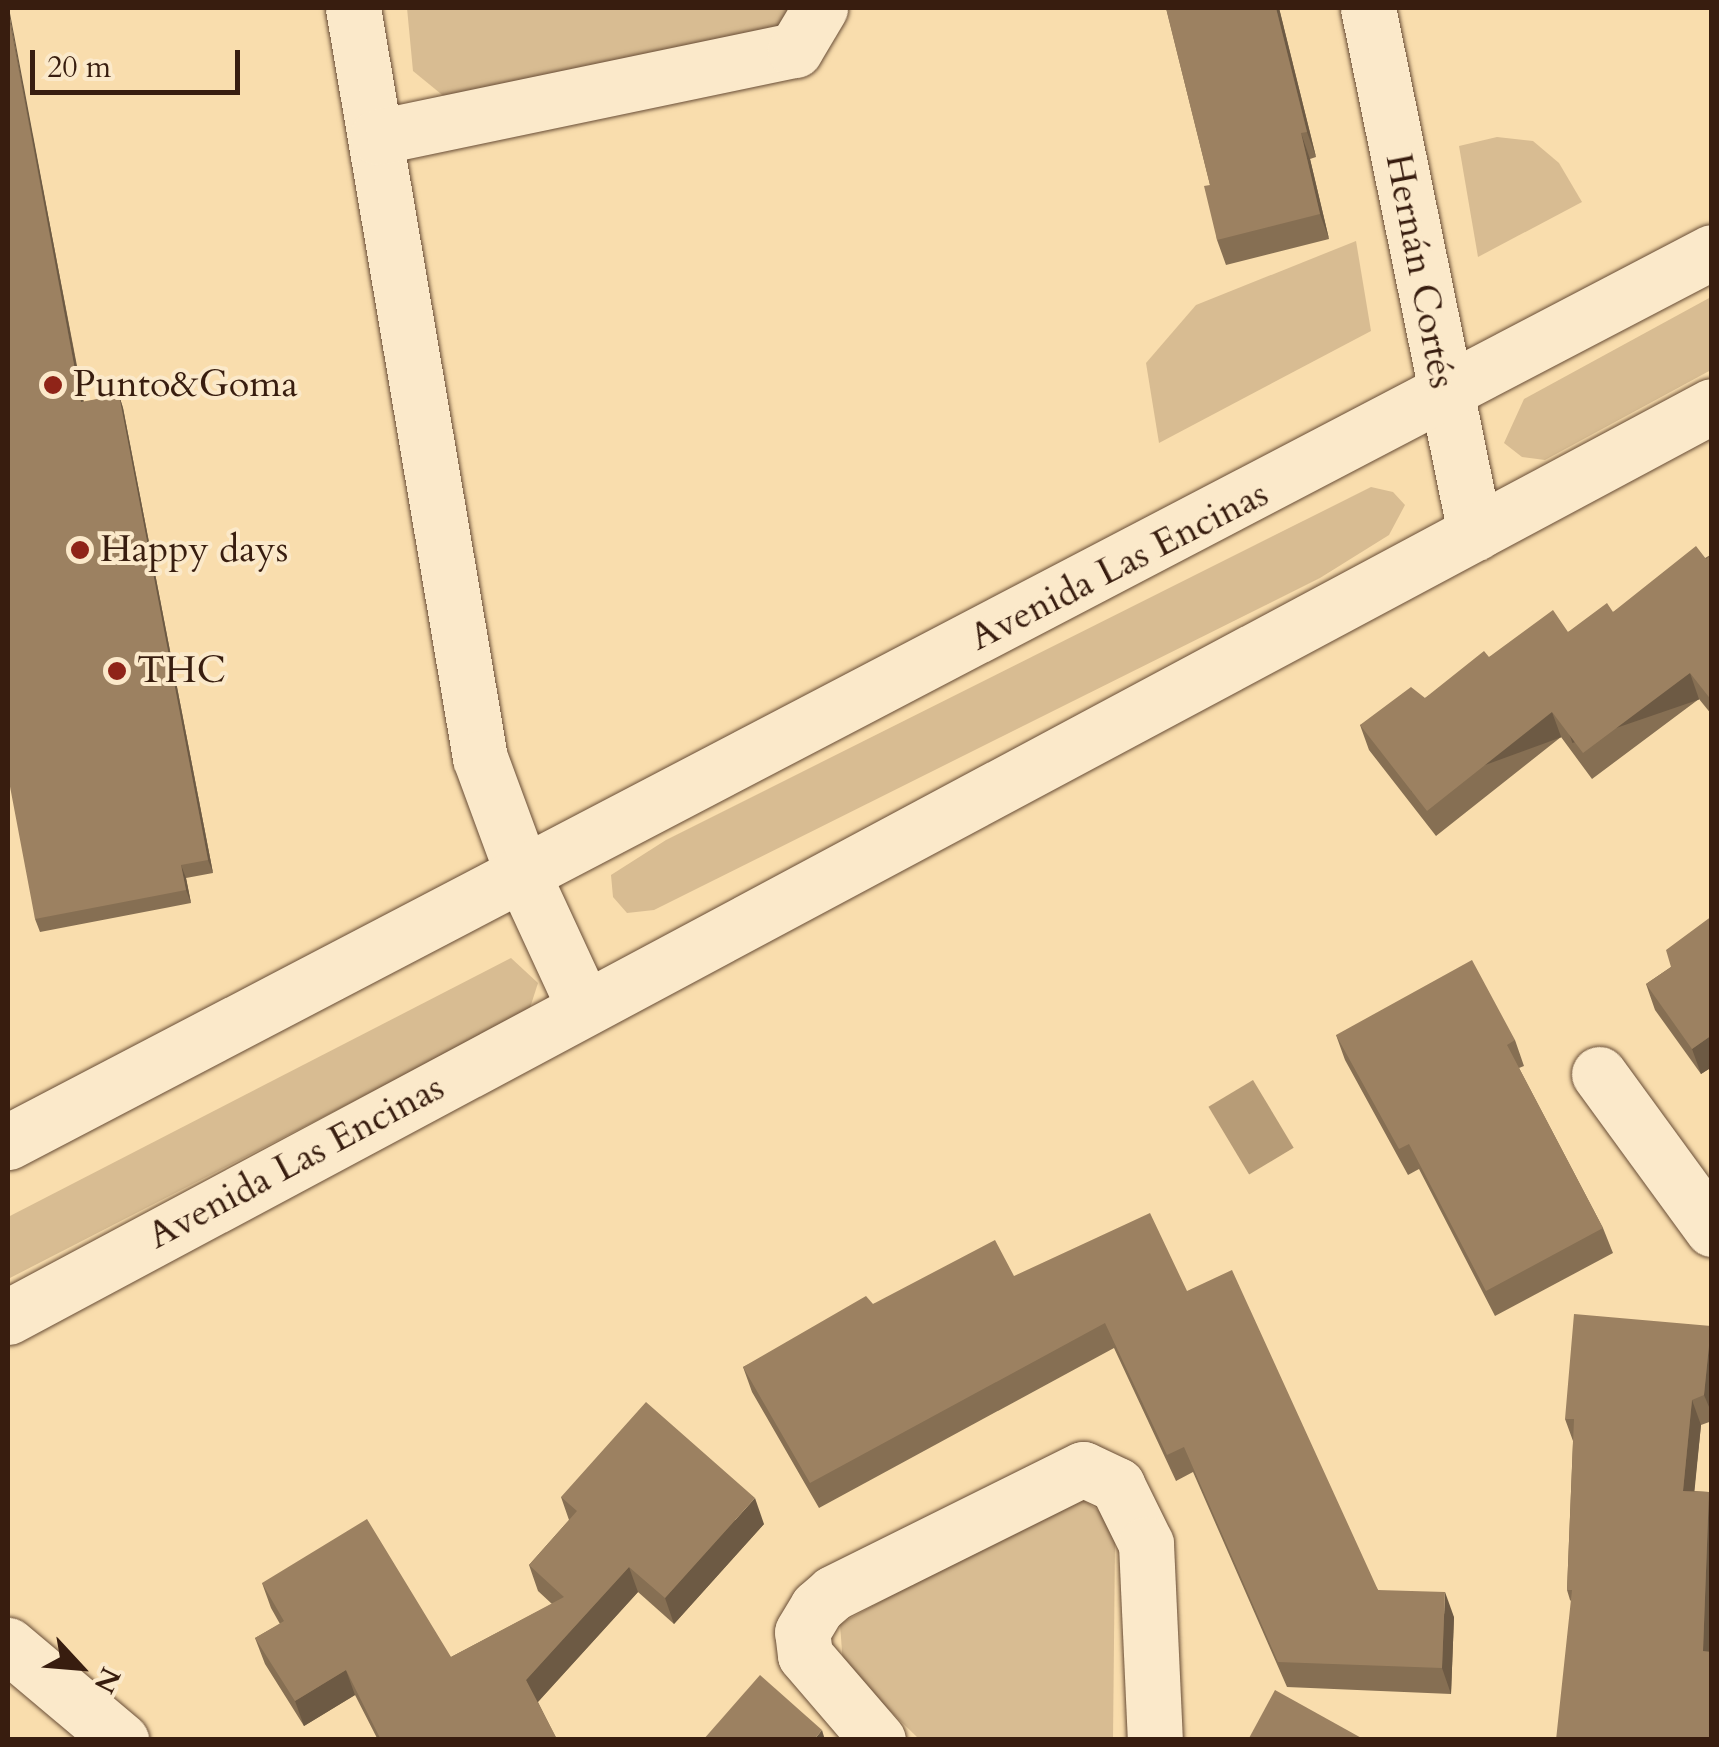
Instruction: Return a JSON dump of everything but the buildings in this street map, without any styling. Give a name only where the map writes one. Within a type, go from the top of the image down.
[{"type":"street","points":[[353,8],[480,758],[523,874],[584,1006]]},
{"type":"street","points":[[377,137],[795,50],[820,8]]},
{"type":"street","name":"Hernán Cortés","points":[[1368,8],[1475,533]]},
{"type":"street","name":"Avenida Las Encinas","points":[[8,1142],[1445,397],[1712,252]]},
{"type":"street","name":"Avenida Las Encinas","points":[[8,1318],[584,1006],[1712,406]]},
{"type":"street","points":[[1599,1074],[1712,1229]]},
{"type":"street","points":[[878,1740],[805,1655],[806,1622],[833,1593],[1084,1469],[1117,1485],[1146,1544],[1154,1740]]},
{"type":"street","points":[[8,1645],[121,1740]]},
{"type":"shaded area","points":[[407,8],[796,8],[780,31],[446,98],[413,71]]},
{"type":"shaded area","points":[[1497,137],[1533,141],[1559,163],[1582,202],[1478,257],[1459,146]]},
{"type":"shaded area","points":[[1356,241],[1371,331],[1159,443],[1146,363],[1196,305]]},
{"type":"shaded area","points":[[1711,297],[1711,370],[1545,460],[1522,457],[1504,443],[1524,399]]},
{"type":"shaded area","points":[[1371,487],[1393,492],[1405,505],[1389,535],[1320,578],[654,910],[627,913],[613,897],[611,875],[666,840]]},
{"type":"shaded area","points":[[511,958],[538,983],[529,1011],[8,1279],[8,1217]]},
{"type":"shaded area","points":[[1253,1080],[1294,1148],[1249,1174],[1208,1107]]},
{"type":"shaded area","points":[[1083,1500],[1104,1514],[1115,1543],[1113,1739],[919,1739],[843,1665],[840,1624],[1054,1505]]},
{"type":"place","name":"Punto&Goma","points":[[53,385]]},
{"type":"place","name":"Happy days","points":[[80,550]]},
{"type":"place","name":"THC","points":[[117,671]]}]
